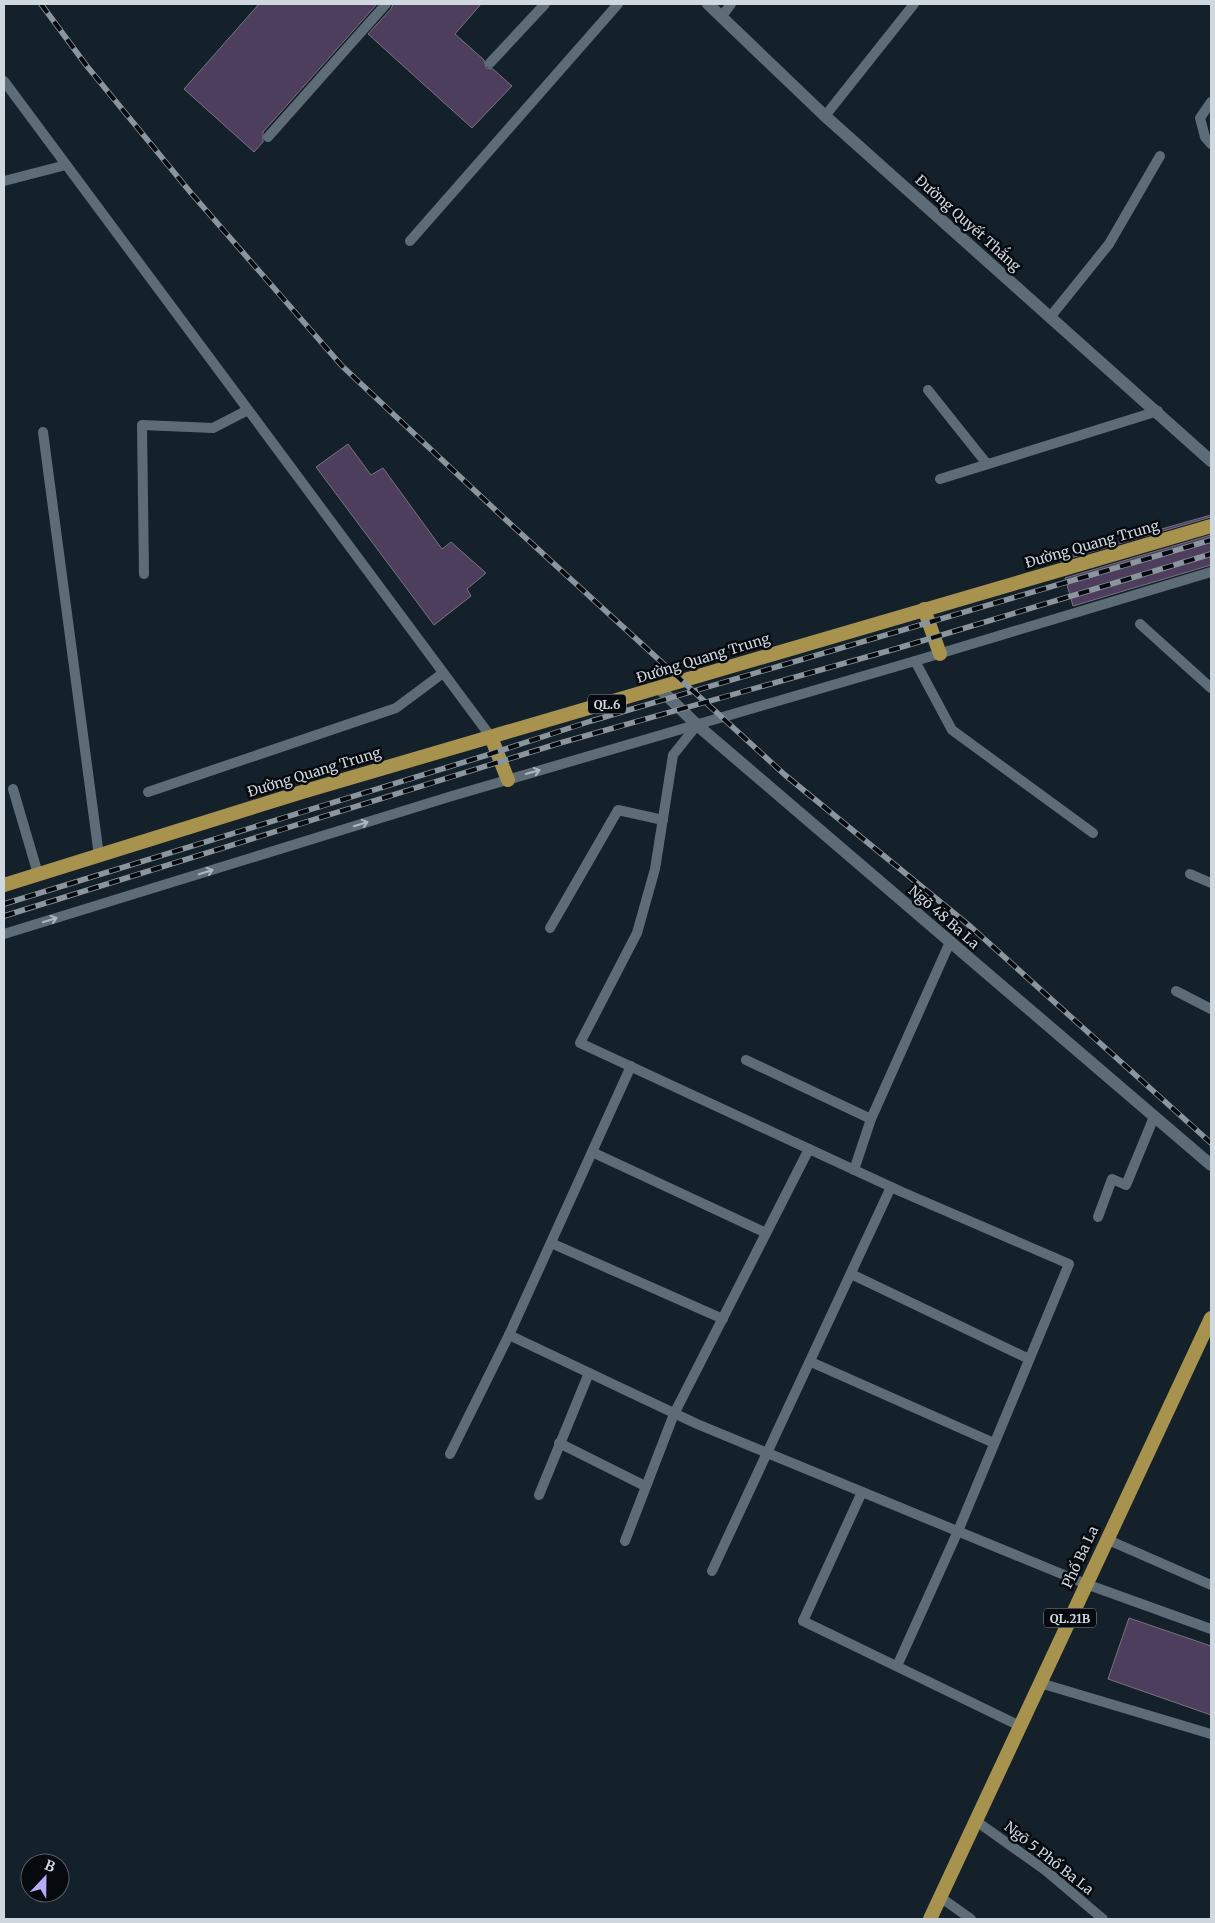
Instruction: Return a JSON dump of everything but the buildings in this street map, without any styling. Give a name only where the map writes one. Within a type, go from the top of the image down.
[{"type":"highway","name":"Đường Quang Trung","points":[[4,885],[302,792],[660,689],[924,609],[1211,526]]},
{"type":"highway","points":[[924,609],[940,654]]},
{"type":"highway","points":[[491,737],[508,780]]},
{"type":"highway","name":"Phố Ba La","points":[[930,1919],[1106,1539],[1211,1318]]},
{"type":"street","name":"Đường Quyết Thắng","points":[[708,4],[825,116],[1158,411],[1211,461]]},
{"type":"street","name":"Ngõ 48 Ba La","points":[[660,689],[697,726],[1211,1165]]},
{"type":"lane","points":[[268,137],[386,4]]},
{"type":"lane","points":[[490,63],[545,4]]},
{"type":"lane","points":[[410,241],[618,4]]},
{"type":"lane","points":[[722,16],[731,4]]},
{"type":"lane","points":[[825,116],[914,4]]},
{"type":"lane","points":[[4,81],[491,737]]},
{"type":"lane","points":[[1211,102],[1200,118],[1205,137],[1211,144]]},
{"type":"lane","points":[[1051,316],[1109,244],[1160,156]]},
{"type":"lane","points":[[4,181],[66,165]]},
{"type":"lane","points":[[928,390],[987,464]]},
{"type":"lane","points":[[144,574],[142,425],[213,428],[248,410]]},
{"type":"lane","points":[[940,479],[1158,411]]},
{"type":"lane","points":[[43,432],[99,856]]},
{"type":"lane","points":[[4,934],[508,780],[697,726],[1211,572]]},
{"type":"lane","points":[[1140,624],[1211,688]]},
{"type":"lane","points":[[915,661],[952,730],[1093,833]]},
{"type":"lane","points":[[148,792],[396,708],[443,673]]},
{"type":"lane","points":[[697,726],[673,755],[655,869],[637,933],[580,1042],[891,1187],[1069,1264],[958,1531],[897,1666]]},
{"type":"lane","points":[[13,789],[38,874]]},
{"type":"lane","points":[[550,928],[618,810],[663,820]]},
{"type":"lane","points":[[1190,874],[1211,883]]},
{"type":"lane","points":[[854,1170],[871,1119],[950,942]]},
{"type":"lane","points":[[1176,991],[1211,1010]]},
{"type":"lane","points":[[746,1060],[871,1119]]},
{"type":"lane","points":[[450,1454],[509,1334],[631,1066]]},
{"type":"lane","points":[[1098,1217],[1112,1179],[1126,1185],[1154,1117]]},
{"type":"lane","points":[[625,1541],[674,1414],[809,1149]]},
{"type":"lane","points":[[592,1152],[766,1233]]},
{"type":"lane","points":[[712,1571],[891,1187]]},
{"type":"lane","points":[[550,1243],[723,1319]]},
{"type":"lane","points":[[851,1274],[1029,1359]]},
{"type":"lane","points":[[509,1334],[674,1414],[1086,1584],[1211,1629]]},
{"type":"lane","points":[[811,1362],[994,1444]]},
{"type":"lane","points":[[539,1495],[589,1373]]},
{"type":"lane","points":[[559,1443],[645,1486]]},
{"type":"lane","points":[[862,1492],[803,1621],[1020,1726]]},
{"type":"lane","points":[[1106,1539],[1210,1581]]},
{"type":"lane","points":[[1040,1683],[1211,1734]]},
{"type":"lane","name":"Ngõ 5 Phố Ba La","points":[[976,1821],[1045,1870],[1104,1919]]},
{"type":"lane","points":[[940,1897],[971,1919]]},
{"type":"railway","points":[[41,4],[86,65],[191,193],[342,366],[505,519],[785,775],[971,927],[1211,1143]]},
{"type":"railway","points":[[4,904],[484,756],[591,721],[1211,540]]},
{"type":"railway","points":[[4,916],[560,743],[895,649],[1211,554]]}]
